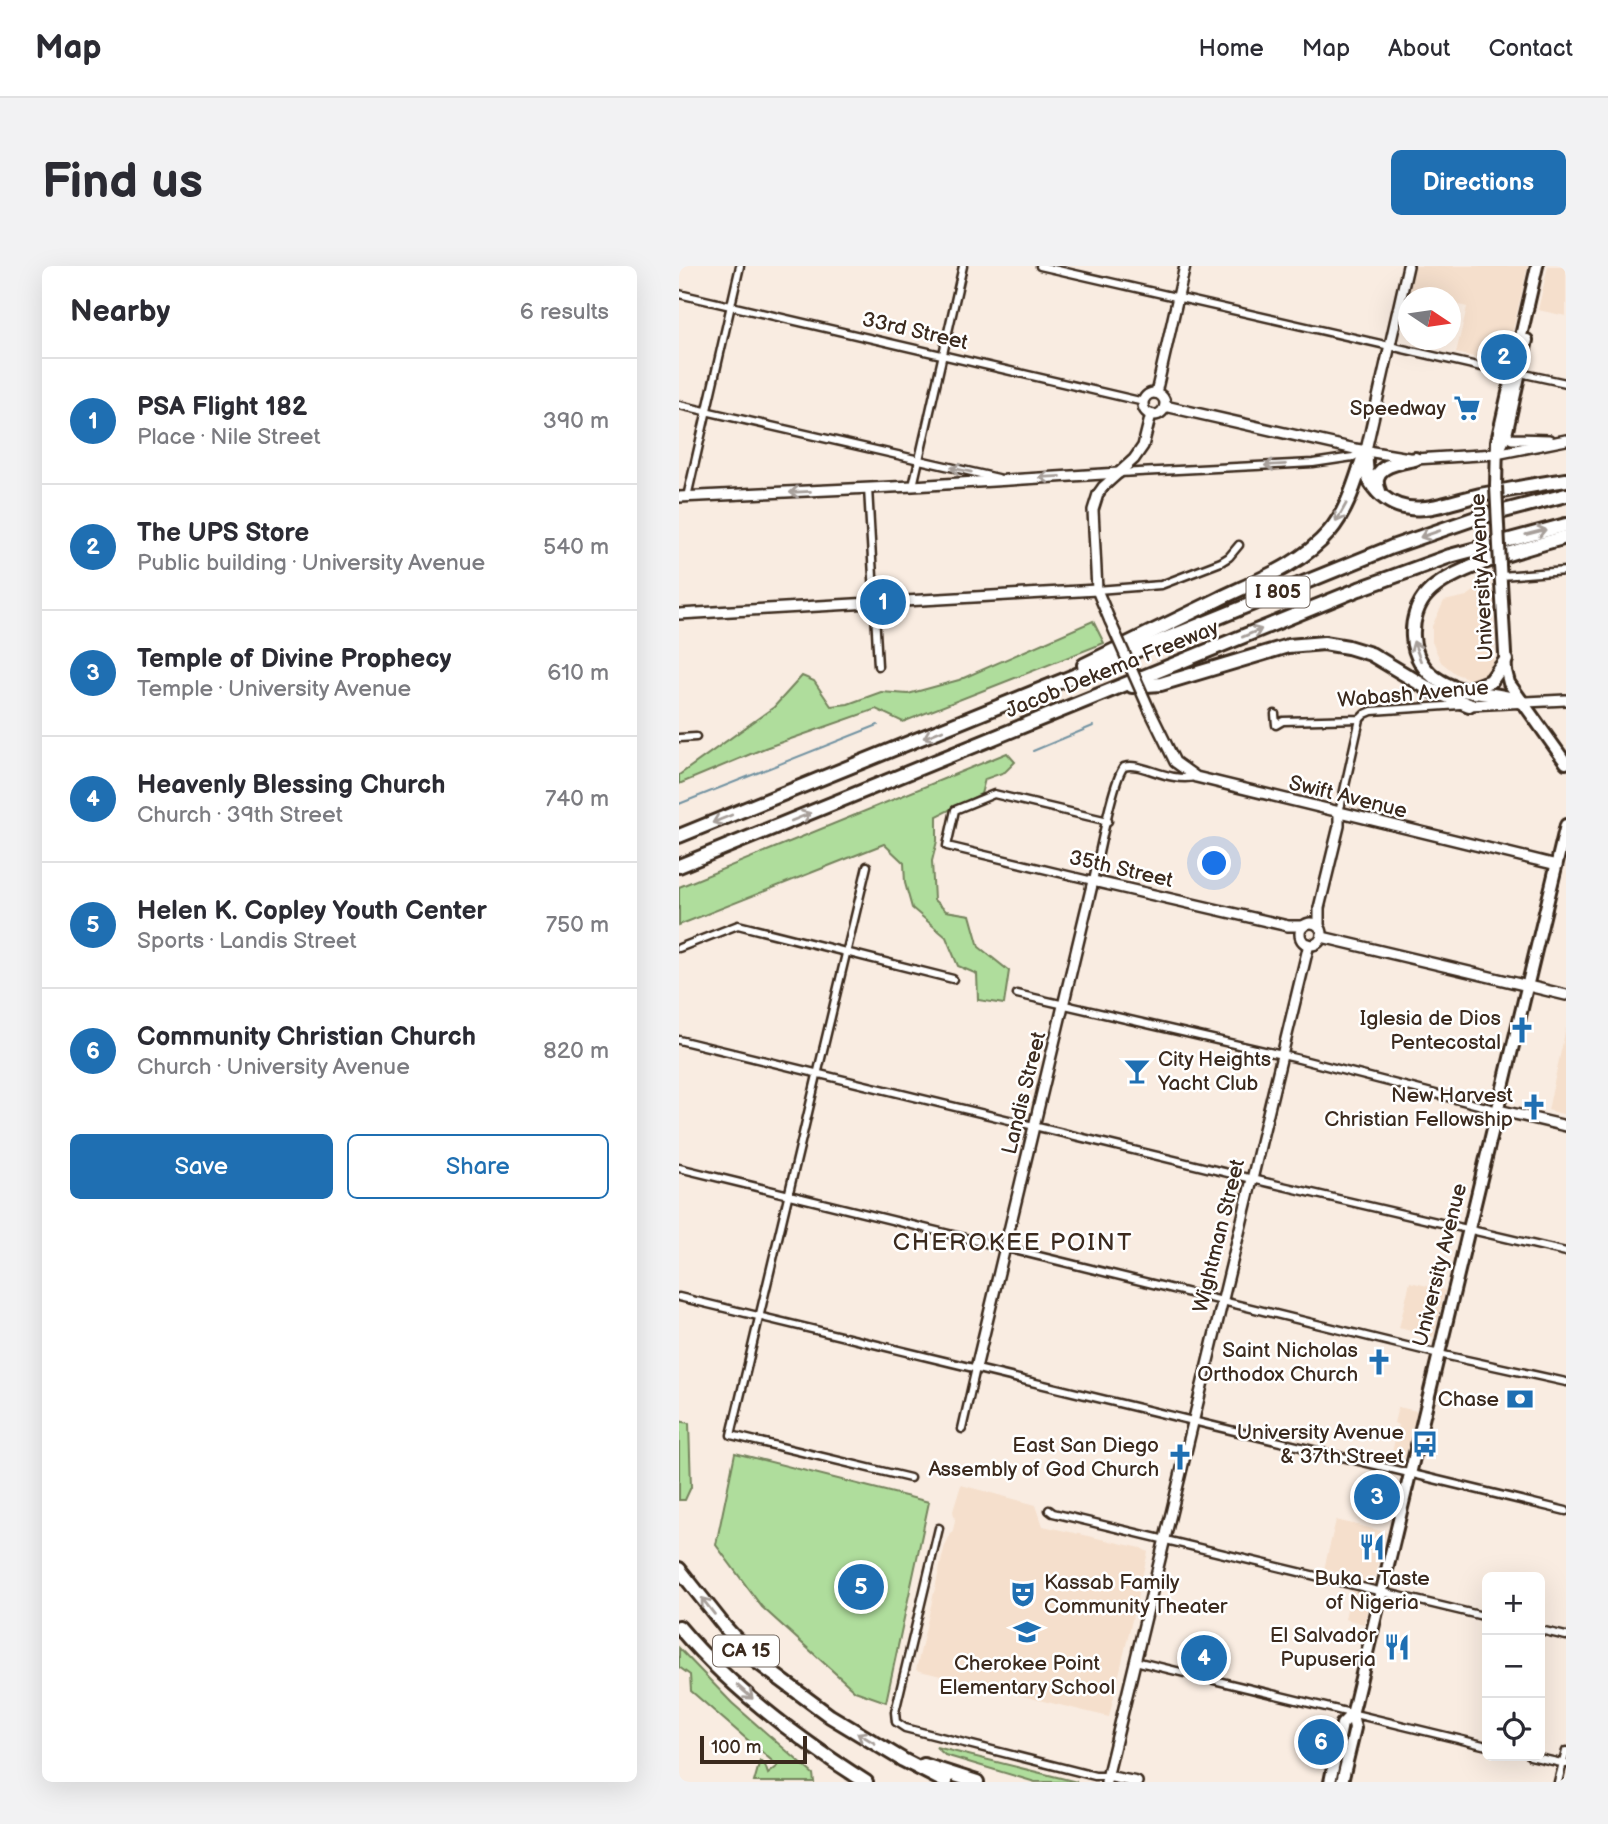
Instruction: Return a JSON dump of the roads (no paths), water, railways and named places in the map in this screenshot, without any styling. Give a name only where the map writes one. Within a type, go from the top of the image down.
[{"type":"highway","points":[[1366,450],[1365,468],[1370,483],[1381,495],[1398,506],[1420,509],[1566,480]]},
{"type":"highway","points":[[996,708],[1298,558],[1314,547],[1337,521],[1352,491],[1366,450]]},
{"type":"highway","points":[[1381,495],[1376,483],[1379,471],[1386,466],[1415,459]]},
{"type":"highway","name":"Jacob Dekema Freeway","points":[[679,836],[1392,547],[1473,519],[1566,495]]},
{"type":"highway","name":"Jacob Dekema Freeway","points":[[679,866],[1398,575],[1450,556],[1566,525]]},
{"type":"highway","points":[[1522,702],[1441,682],[1425,669],[1419,660],[1413,639],[1413,626],[1421,602],[1429,591],[1440,583],[1533,546],[1566,537]]},
{"type":"highway","points":[[1121,686],[1161,684],[1287,646],[1324,643],[1364,651],[1431,690],[1469,705]]},
{"type":"highway","points":[[1468,690],[1491,681],[1506,660]]},
{"type":"highway","points":[[679,876],[708,855]]},
{"type":"highway","name":"CA 15","points":[[679,1569],[756,1661],[830,1716],[903,1760],[946,1782]]},
{"type":"highway","name":"CA 15","points":[[679,1627],[724,1674],[771,1715],[824,1756],[866,1782]]},
{"type":"highway","points":[[903,1760],[943,1769],[977,1782]]},
{"type":"main road","points":[[1156,393],[1185,266]]},
{"type":"main road","points":[[1366,450],[1408,266]]},
{"type":"main road","name":"University Avenue","points":[[1534,267],[1539,282],[1497,441],[1496,454],[1506,660],[1509,683],[1566,763]]},
{"type":"main road","name":"University Avenue","points":[[1496,454],[1506,435],[1516,374]]},
{"type":"main road","points":[[1156,393],[1163,398],[1165,406],[1159,414],[1151,415],[1146,411],[1144,402],[1148,395],[1156,393]]},
{"type":"main road","points":[[1165,406],[1319,442],[1415,459],[1496,454],[1563,441]]},
{"type":"main road","points":[[1151,415],[1143,446],[1098,494],[1093,510],[1097,590],[1175,762],[1196,777]]},
{"type":"main road","points":[[1506,435],[1516,439],[1563,441]]},
{"type":"main road","points":[[683,497],[913,486],[1119,472]]},
{"type":"main road","points":[[679,614],[1097,590]]},
{"type":"main road","name":"Wabash Avenue","points":[[1469,705],[1566,700]]},
{"type":"main road","name":"Swift Avenue","points":[[1196,777],[1561,866]]},
{"type":"main road","points":[[1322,937],[1317,943],[1309,944],[1304,941],[1319,908],[1339,826],[1339,813]]},
{"type":"main road","name":"University Avenue","points":[[1342,1782],[1355,1728],[1352,1714],[1527,986],[1561,866],[1566,825]]},
{"type":"main road","name":"35th Street","points":[[1093,881],[1288,926],[1308,928]]},
{"type":"main road","name":"Landis Street","points":[[976,1368],[1093,881]]},
{"type":"main road","points":[[1308,928],[1322,937],[1566,995]]},
{"type":"main road","name":"Wightman Street","points":[[1106,1779],[1309,944]]},
{"type":"main road","points":[[1498,1110],[1566,1126]]},
{"type":"main road","name":"University Avenue","points":[[1330,1782],[1342,1724],[1352,1714]]},
{"type":"main road","points":[[1106,1779],[1137,1782]]},
{"type":"street","points":[[683,497],[708,412],[740,266]]},
{"type":"street","points":[[913,486],[963,266]]},
{"type":"street","points":[[1040,266],[1566,383]]},
{"type":"street","name":"33rd Street","points":[[679,294],[1144,402]]},
{"type":"street","points":[[679,405],[1004,479]]},
{"type":"street","points":[[1119,472],[1313,463],[1353,457],[1366,450]]},
{"type":"street","points":[[868,488],[878,666]]},
{"type":"street","points":[[1097,590],[1161,585],[1221,562],[1239,545]]},
{"type":"street","points":[[1501,570],[1566,571]]},
{"type":"street","name":"Wabash Avenue","points":[[1275,714],[1276,725],[1283,721],[1360,719],[1372,711],[1469,705]]},
{"type":"street","points":[[1339,813],[1360,719]]},
{"type":"street","points":[[679,738],[696,737]]},
{"type":"street","name":"Swift Avenue","points":[[1124,767],[1137,765],[1154,773],[1179,779],[1196,777]]},
{"type":"street","name":"Landis Street","points":[[1093,881],[1118,777],[1124,767]]},
{"type":"street","name":"35th Street","points":[[1093,881],[947,846],[955,810],[994,794],[1108,821]]},
{"type":"street","points":[[867,866],[731,1434],[910,1478]]},
{"type":"street","points":[[679,948],[738,925],[953,979]]},
{"type":"street","points":[[1017,994],[1498,1110]]},
{"type":"street","points":[[679,1040],[1566,1252]]},
{"type":"street","points":[[679,1168],[1439,1354],[1566,1382]]},
{"type":"street","points":[[679,1297],[1566,1511]]},
{"type":"street","name":"Landis Street","points":[[961,1429],[976,1368]]},
{"type":"street","points":[[1049,1510],[1482,1616]]},
{"type":"street","points":[[939,1528],[895,1712],[897,1722],[905,1728],[1106,1779]]},
{"type":"street","points":[[1545,1631],[1566,1636]]},
{"type":"street","points":[[1135,1661],[1482,1745]]},
{"type":"street","points":[[1558,1782],[1565,1764],[1566,1751]]},
{"type":"street","points":[[1545,1759],[1565,1764]]},
{"type":"waterway","points":[[679,804],[878,725]]},
{"type":"waterway","points":[[1033,751],[1093,726]]},
{"type":"place","name":"The UPS Store","points":[[1504,357]]},
{"type":"place","name":"Speedway","points":[[1467,408]]},
{"type":"place","name":"PSA Flight 182","points":[[883,602]]},
{"type":"place","name":"Iglesia de Dios Pentecostal","points":[[1522,1030]]},
{"type":"place","name":"City Heights Yacht Club","points":[[1137,1071]]},
{"type":"place","name":"New Harvest Christian Fellowship","points":[[1534,1107]]},
{"type":"place","name":"Saint Nicholas Orthodox Church","points":[[1379,1362]]},
{"type":"place","name":"Chase","points":[[1520,1399]]},
{"type":"place","name":"University Avenue & 37th Street","points":[[1425,1444]]},
{"type":"place","name":"East San Diego Assembly of God Church","points":[[1180,1457]]},
{"type":"place","name":"Temple of Divine Prophecy","points":[[1377,1497]]},
{"type":"place","name":"Buka - Taste of Nigeria","points":[[1372,1547]]},
{"type":"place","name":"Helen K. Copley Youth Center","points":[[861,1587]]},
{"type":"place","name":"Kassab Family Community Theater","points":[[1023,1594]]},
{"type":"place","name":"Cherokee Point Elementary School","points":[[1027,1632]]},
{"type":"place","name":"El Salvador Pupuseria","points":[[1397,1647]]},
{"type":"place","name":"Heavenly Blessing Church","points":[[1204,1658]]},
{"type":"place","name":"Community Christian Church","points":[[1321,1742]]},
{"type":"district","name":"CHEROKEE POINT","points":[[1013,1242]]}]
